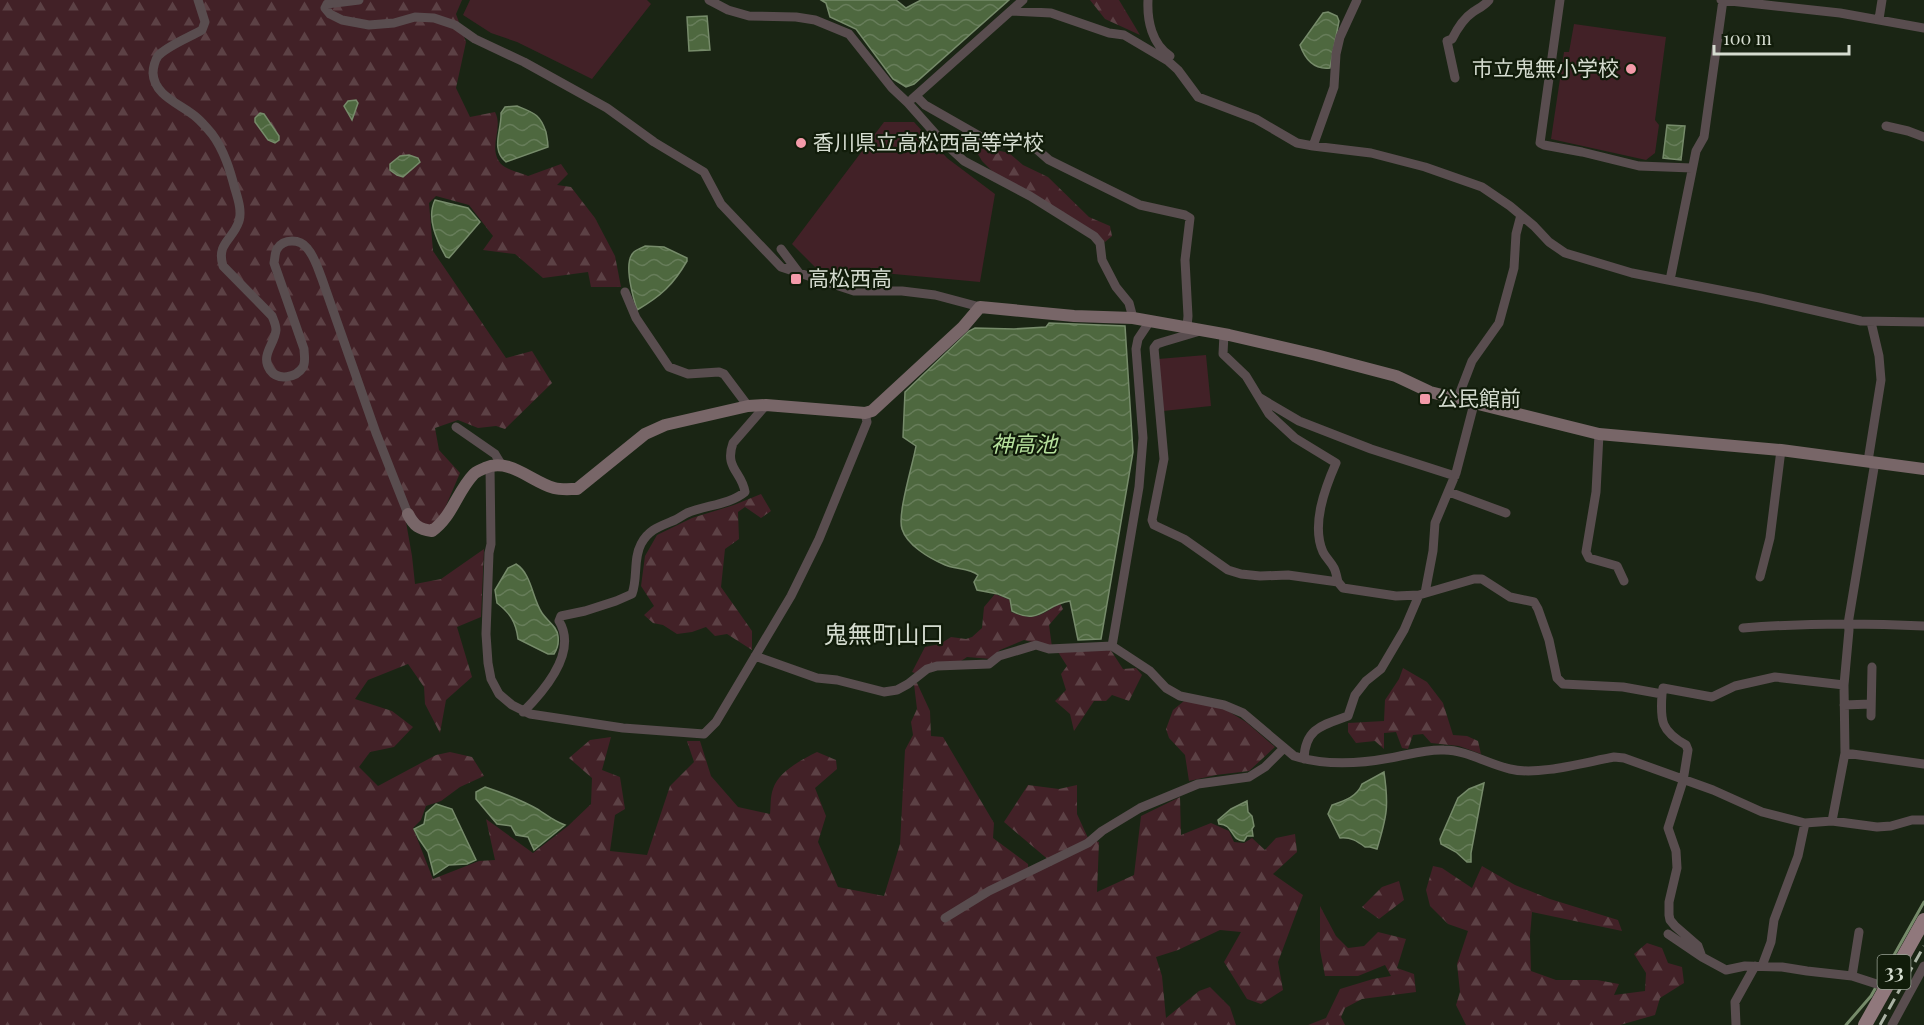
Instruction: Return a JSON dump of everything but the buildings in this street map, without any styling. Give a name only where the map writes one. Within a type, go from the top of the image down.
[{"type":"main road","name":"33","points":[[1865,1025],[1924,920]]},
{"type":"street","points":[[198,0],[205,22],[202,30],[168,48],[158,56],[153,68],[153,81],[159,90],[197,118],[212,134],[223,152],[240,211],[239,222],[223,245],[220,257],[223,266],[272,316],[276,327],[275,336],[267,350],[270,370],[279,377],[291,376],[302,368],[305,359],[304,349],[274,263],[276,250],[283,243],[294,241],[305,245],[309,250],[322,279],[376,433],[408,514],[413,524],[421,530],[432,531],[441,525],[475,472],[495,465],[555,488],[577,489],[645,434],[665,425],[748,406],[766,405],[865,413],[872,411],[963,327],[980,307]]},
{"type":"street","points":[[359,0],[327,4],[325,9],[330,15],[342,20],[369,25],[394,23],[416,17],[434,18],[454,25],[475,39],[524,62],[607,108],[654,142],[704,172],[721,204],[781,267],[854,291],[902,291],[935,295],[980,307],[1074,316],[1133,318],[1285,347],[1396,376],[1430,392],[1457,400],[1599,434],[1781,450],[1924,469]]},
{"type":"street","points":[[709,0],[728,10],[749,16],[815,20],[849,34],[892,88],[940,139],[964,160],[1094,236],[1100,243],[1102,260],[1116,287],[1129,303],[1133,318]]},
{"type":"street","points":[[908,103],[1023,0]]},
{"type":"street","points":[[1148,0],[1154,38],[1161,50],[1175,60],[1179,66],[1178,70]]},
{"type":"street","points":[[1313,146],[1334,87],[1336,54],[1340,38],[1357,0]]},
{"type":"street","points":[[1455,78],[1447,41],[1452,39],[1461,23],[1471,13],[1489,0]]},
{"type":"street","points":[[1560,0],[1540,142],[1544,145],[1639,166],[1692,168]]},
{"type":"street","points":[[1670,280],[1696,151],[1704,137],[1722,0],[1796,4],[1924,27]]},
{"type":"street","points":[[1879,19],[1882,0]]},
{"type":"street","points":[[1012,11],[1051,13],[1109,33],[1124,35],[1168,61],[1178,70],[1198,97],[1256,119],[1297,142],[1371,153],[1425,167],[1482,187],[1521,215],[1549,242],[1565,253],[1632,273],[1871,322],[1924,322]]},
{"type":"street","points":[[916,96],[925,105],[995,145],[1025,139],[1050,160],[1140,205],[1185,215],[1190,219],[1185,260],[1187,327]]},
{"type":"street","points":[[1886,126],[1924,137]]},
{"type":"street","points":[[1457,400],[1472,361],[1499,323],[1514,268],[1516,234],[1521,215]]},
{"type":"street","points":[[781,249],[799,273]]},
{"type":"street","points":[[625,292],[636,318],[669,367],[688,374],[719,372],[724,374],[748,406]]},
{"type":"street","points":[[1112,646],[1138,487],[1143,438],[1136,349],[1138,339],[1150,321]]},
{"type":"street","points":[[1832,821],[1845,753],[1844,685],[1850,630],[1848,624],[1872,462],[1881,380],[1879,356],[1871,322]]},
{"type":"street","points":[[1204,330],[1157,344],[1154,348],[1164,459],[1152,520],[1154,525],[1184,539],[1228,570],[1241,574],[1288,575],[1338,582]]},
{"type":"street","points":[[1224,334],[1223,354],[1246,376],[1269,414],[1295,438],[1336,463],[1324,490],[1320,513],[1320,540],[1323,552],[1334,567],[1338,582],[1343,588],[1396,596],[1422,594],[1474,579],[1482,579],[1510,597],[1534,602],[1539,609],[1549,640],[1557,678],[1563,684],[1623,687],[1662,694]]},
{"type":"street","points":[[1258,397],[1310,425],[1371,449],[1455,476]]},
{"type":"street","points":[[1304,759],[1308,737],[1317,728],[1348,716],[1355,696],[1366,681],[1381,669],[1422,594],[1433,551],[1435,523],[1455,476],[1474,404]]},
{"type":"street","points":[[523,712],[537,698],[556,671],[565,639],[564,628],[559,621],[561,616],[606,605],[632,594],[640,545],[648,534],[659,526],[688,513],[738,498],[745,492],[731,464],[730,451],[733,443],[766,405]]},
{"type":"street","points":[[456,427],[495,454],[486,634],[491,679],[500,694],[523,712],[623,728],[704,734],[716,722],[791,596],[819,539],[867,422],[865,413]]},
{"type":"street","points":[[1599,434],[1596,492],[1587,552],[1589,558],[1617,566],[1624,581]]},
{"type":"street","points":[[1760,578],[1770,538],[1781,450]]},
{"type":"street","points":[[1449,492],[1506,513]]},
{"type":"street","points":[[1743,628],[1787,624],[1924,626]]},
{"type":"street","points":[[755,656],[817,678],[837,680],[885,692],[897,690],[908,684],[927,669],[937,666],[989,664],[999,656],[1036,645],[1048,649],[1112,646],[1150,671],[1166,688],[1189,699],[1224,705],[1243,713],[1294,756],[1304,759],[1334,764],[1390,758],[1424,751],[1447,750],[1513,770],[1544,770],[1614,757],[1624,758],[1713,790],[1762,812],[1805,823],[1832,821],[1877,827],[1924,820]]},
{"type":"street","points":[[1871,716],[1872,667]]},
{"type":"street","points":[[1702,957],[1698,946],[1675,926],[1669,915],[1669,902],[1677,868],[1676,851],[1668,828],[1683,781],[1688,750],[1686,745],[1672,737],[1660,717],[1663,688],[1712,697],[1735,686],[1775,677],[1844,685]]},
{"type":"street","points":[[1844,705],[1871,704]]},
{"type":"street","points":[[945,918],[989,891],[1088,843],[1102,831],[1140,807],[1198,784],[1250,777],[1265,767],[1284,748]]},
{"type":"street","points":[[1845,753],[1924,764]]},
{"type":"street","points":[[1736,1025],[1736,1002],[1771,942],[1774,920],[1798,856],[1805,823]]},
{"type":"street","points":[[1852,975],[1859,932]]},
{"type":"street","points":[[1668,934],[1726,970],[1745,966],[1782,967],[1806,972],[1852,975],[1886,987]]},
{"type":"street","points":[[1892,1025],[1924,966]]},
{"type":"green space","points":[[0,0],[462,0],[456,14],[466,42],[456,88],[470,117],[495,112],[498,125],[495,151],[501,164],[507,168],[528,176],[561,164],[568,174],[557,185],[571,187],[595,218],[615,256],[621,287],[591,287],[588,272],[543,278],[515,254],[483,250],[493,236],[469,205],[436,196],[429,203],[433,251],[506,358],[532,351],[552,383],[505,429],[496,426],[478,428],[458,420],[435,428],[439,450],[460,473],[442,515],[429,527],[406,522],[415,584],[441,579],[484,549],[481,617],[457,627],[472,677],[446,700],[440,733],[425,704],[424,687],[408,664],[368,680],[355,699],[392,711],[413,727],[394,747],[370,752],[359,767],[378,786],[436,755],[450,752],[472,757],[484,776],[460,787],[441,801],[426,806],[421,820],[413,828],[433,879],[479,861],[495,860],[486,819],[533,853],[568,826],[591,804],[592,778],[569,758],[590,740],[611,737],[602,770],[620,777],[625,809],[615,815],[610,851],[647,855],[670,786],[694,762],[687,741],[700,741],[711,776],[738,807],[770,814],[772,792],[780,777],[797,763],[817,752],[836,760],[837,769],[815,788],[826,816],[818,842],[838,887],[884,896],[900,844],[905,750],[913,735],[911,722],[917,709],[914,684],[917,683],[930,711],[931,736],[943,737],[994,823],[993,838],[1028,864],[1029,876],[1051,862],[1004,822],[1028,785],[1059,789],[1077,785],[1077,814],[1088,838],[1099,842],[1097,892],[1134,875],[1141,816],[1180,797],[1181,835],[1211,823],[1229,831],[1234,842],[1244,843],[1252,838],[1265,850],[1276,838],[1295,834],[1297,852],[1273,874],[1303,895],[1278,962],[1283,990],[1261,1004],[1247,999],[1224,962],[1241,932],[1220,930],[1178,950],[1156,957],[1162,976],[1166,1018],[1199,991],[1210,987],[1230,1007],[1236,1025],[0,1025]]},
{"type":"green space","points":[[470,0],[647,0],[651,4],[592,79],[517,42],[491,33],[463,15]]},
{"type":"green space","points":[[1090,0],[1119,0],[1140,35],[1105,19]]},
{"type":"green space","points":[[1574,24],[1666,37],[1655,120],[1659,125],[1655,153],[1646,160],[1551,139],[1564,52],[1569,52]]},
{"type":"green space","points":[[884,122],[914,122],[947,158],[995,194],[980,282],[872,272],[819,271],[792,244]]},
{"type":"green space","points":[[963,131],[996,150],[1009,153],[1023,165],[1048,177],[1089,217],[1110,226],[1112,236],[1105,242],[1091,230],[994,173],[982,161],[975,149],[957,136]]},
{"type":"green space","points":[[1206,355],[1211,406],[1163,411],[1158,359]]},
{"type":"green space","points":[[761,494],[771,511],[761,518],[745,507],[738,512],[739,539],[725,549],[721,587],[752,631],[752,650],[727,634],[715,636],[706,627],[677,634],[663,625],[653,623],[644,615],[654,606],[641,586],[645,556],[657,535],[692,518]]},
{"type":"green space","points":[[995,594],[1010,600],[1011,612],[1032,617],[1060,603],[1063,609],[1049,625],[1052,647],[1024,640],[1000,650],[991,659],[967,657],[958,663],[917,674],[912,672],[925,647],[940,644],[951,637],[966,639],[972,637],[982,628],[984,607]]},
{"type":"green space","points":[[1110,649],[1123,669],[1136,668],[1142,675],[1129,701],[1112,695],[1106,701],[1094,701],[1074,731],[1070,714],[1055,701],[1066,690],[1061,674],[1067,666],[1058,652]]},
{"type":"green space","points":[[1403,668],[1427,682],[1443,703],[1453,735],[1467,736],[1478,741],[1481,754],[1459,746],[1431,743],[1423,734],[1413,735],[1408,749],[1402,748],[1396,732],[1384,733],[1384,749],[1375,741],[1356,743],[1348,732],[1348,723],[1384,721],[1385,700],[1399,679]]},
{"type":"green space","points":[[1184,701],[1223,708],[1246,722],[1275,747],[1249,771],[1189,781],[1185,755],[1169,738],[1166,729],[1173,710]]},
{"type":"green space","points":[[1433,866],[1442,868],[1472,888],[1482,866],[1515,885],[1550,899],[1618,920],[1622,931],[1532,912],[1531,971],[1556,980],[1597,980],[1619,984],[1614,995],[1645,991],[1646,973],[1634,954],[1647,943],[1662,948],[1668,963],[1682,967],[1684,983],[1660,998],[1655,1015],[1620,1025],[1466,1025],[1456,1005],[1460,992],[1457,964],[1468,931],[1448,924],[1430,906],[1426,890]]},
{"type":"green space","points":[[1399,881],[1404,900],[1379,919],[1362,907],[1382,887]]},
{"type":"green space","points":[[1320,906],[1336,936],[1348,948],[1364,946],[1378,932],[1406,939],[1397,968],[1414,974],[1416,992],[1362,999],[1345,1008],[1341,1017],[1345,1025],[1308,1025],[1326,1018],[1340,989],[1391,976],[1385,965],[1358,976],[1325,976],[1320,950]]},
{"type":"water","points":[[821,0],[896,0],[906,8],[921,0],[1009,0],[914,84],[906,87],[893,79],[856,29],[830,17],[826,3]]},
{"type":"water","points":[[1328,12],[1337,16],[1339,21],[1330,68],[1324,68],[1311,63],[1300,45],[1323,13]]},
{"type":"water","points":[[707,16],[710,50],[689,51],[687,17]]},
{"type":"water","points":[[356,100],[358,103],[352,120],[344,106],[348,101]]},
{"type":"water","points":[[517,106],[539,118],[546,132],[548,147],[506,162],[501,157],[498,145],[501,113],[505,107]]},
{"type":"water","points":[[260,113],[264,114],[279,136],[279,140],[275,143],[268,140],[255,122],[255,118]]},
{"type":"water","points":[[1667,125],[1685,126],[1681,160],[1663,158]]},
{"type":"water","points":[[409,155],[418,158],[420,162],[403,177],[390,170],[390,164],[400,156]]},
{"type":"water","points":[[435,200],[468,208],[480,222],[449,258],[446,257],[436,237],[432,222]]},
{"type":"water","points":[[645,246],[664,247],[687,258],[687,261],[666,289],[637,310],[630,281],[629,265],[633,253]]},
{"type":"water","name":"神高池","points":[[1049,323],[1125,326],[1133,452],[1101,639],[1078,640],[1070,601],[1036,615],[1022,615],[1012,611],[1010,599],[977,590],[974,582],[978,575],[974,572],[947,566],[925,555],[913,546],[902,529],[903,501],[916,446],[903,437],[905,392],[969,331],[975,328],[1046,327]]},
{"type":"water","points":[[516,564],[529,580],[544,616],[557,632],[558,643],[554,654],[548,654],[518,639],[512,618],[497,603],[495,590],[508,568]]},
{"type":"water","points":[[1384,772],[1386,811],[1377,849],[1365,847],[1351,839],[1340,838],[1328,814],[1332,805],[1350,798],[1362,784]]},
{"type":"water","points":[[1484,783],[1471,862],[1467,862],[1456,852],[1441,844],[1440,839],[1458,798],[1469,789]]},
{"type":"water","points":[[485,787],[526,803],[565,825],[534,850],[528,837],[516,835],[511,826],[497,824],[476,799],[476,792]]},
{"type":"water","points":[[1247,801],[1248,812],[1252,816],[1254,826],[1253,836],[1247,836],[1244,841],[1236,838],[1227,827],[1219,824],[1218,820],[1231,809]]},
{"type":"water","points":[[436,804],[452,809],[476,860],[467,864],[449,865],[434,875],[428,852],[414,829],[424,824],[426,813]]},
{"type":"waterway","points":[[1846,1025],[1871,996],[1924,902]]},
{"type":"railway","points":[[1880,1025],[1924,946]]},
{"type":"place","name":"市立鬼無小学校","points":[[1631,69]]},
{"type":"place","name":"香川県立高松西高等学校","points":[[801,143]]},
{"type":"place","name":"高松西高","points":[[796,279]]},
{"type":"place","name":"公民館前","points":[[1425,399]]},
{"type":"district","name":"鬼無町山口","points":[[884,635]]}]
